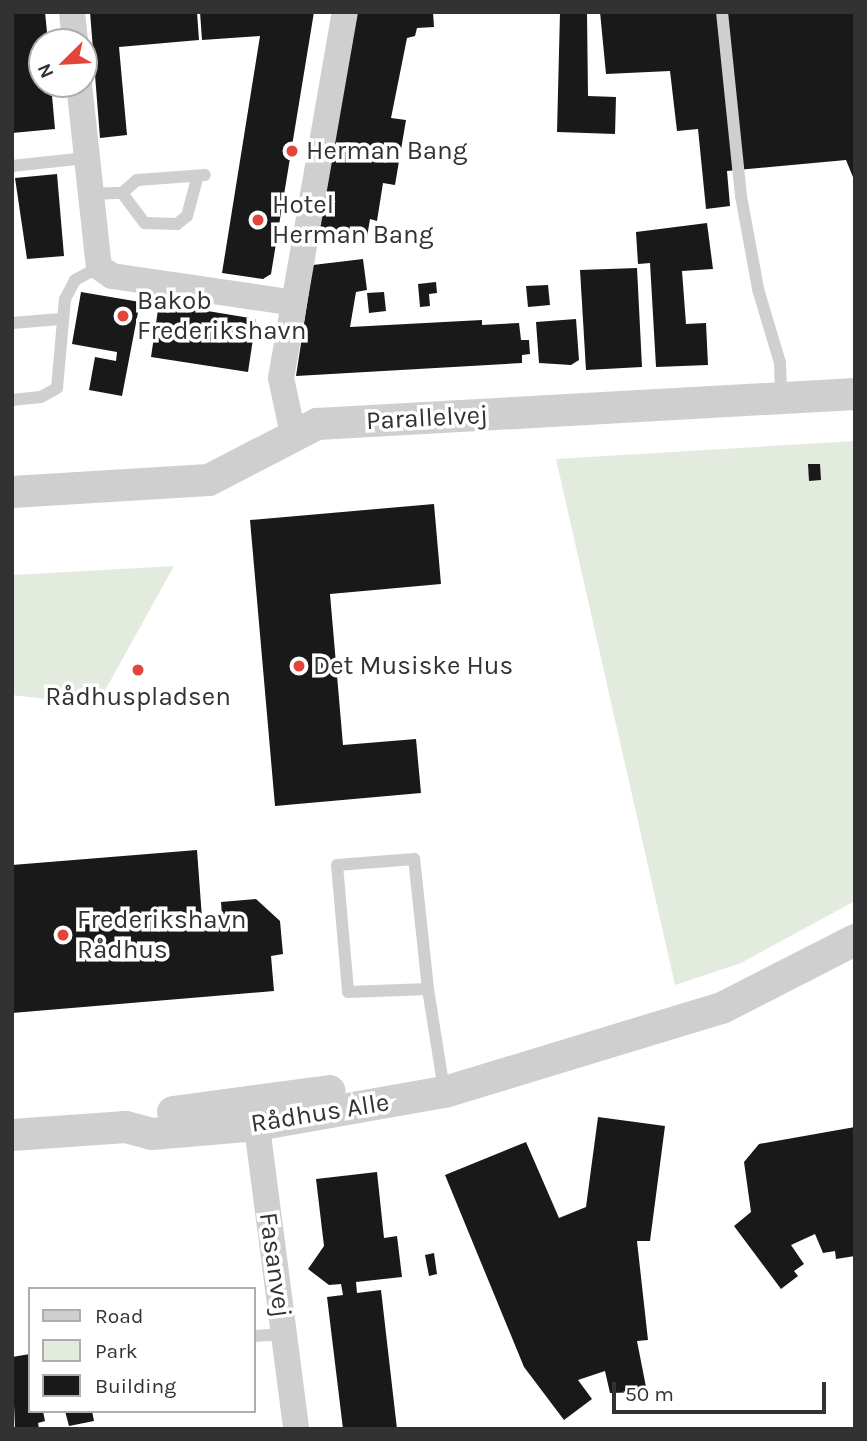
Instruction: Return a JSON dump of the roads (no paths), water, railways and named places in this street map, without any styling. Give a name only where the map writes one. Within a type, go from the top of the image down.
[{"type":"street","points":[[293,434],[281,378],[345,12]]},
{"type":"street","points":[[80,98],[99,267],[112,276],[294,303]]},
{"type":"street","name":"Parallelvej","points":[[12,492],[209,480],[293,434],[317,424],[855,394]]},
{"type":"street","name":"Rådhus Alle","points":[[12,1135],[126,1126],[152,1134],[255,1113],[512,1070],[586,1052],[722,1008],[855,940]]},
{"type":"street","name":"Fasanvej","points":[[255,1113],[296,1429]]},
{"type":"lane","points":[[722,12],[741,196],[758,289],[780,363],[781,398]]},
{"type":"lane","points":[[12,166],[86,158]]},
{"type":"lane","points":[[89,194],[122,193],[136,180],[201,177],[187,216],[177,223],[145,223],[122,193]]},
{"type":"lane","points":[[12,400],[41,397],[57,388],[61,319],[75,280],[99,267]]},
{"type":"lane","points":[[12,323],[61,319]]},
{"type":"lane","points":[[428,989],[348,992],[337,865],[414,859],[428,989],[442,1083]]},
{"type":"lane","points":[[256,1336],[284,1334]]},
{"type":"place","name":"Herman Bang","points":[[292,151]]},
{"type":"place","name":"Hotel Herman Bang","points":[[258,220]]},
{"type":"place","name":"Bakob Frederikshavn","points":[[123,316]]},
{"type":"place","name":"Det Musiske Hus","points":[[299,666]]},
{"type":"place","name":"Rådhuspladsen","points":[[138,670]]},
{"type":"place","name":"Frederikshavn Rådhus","points":[[63,935]]}]
